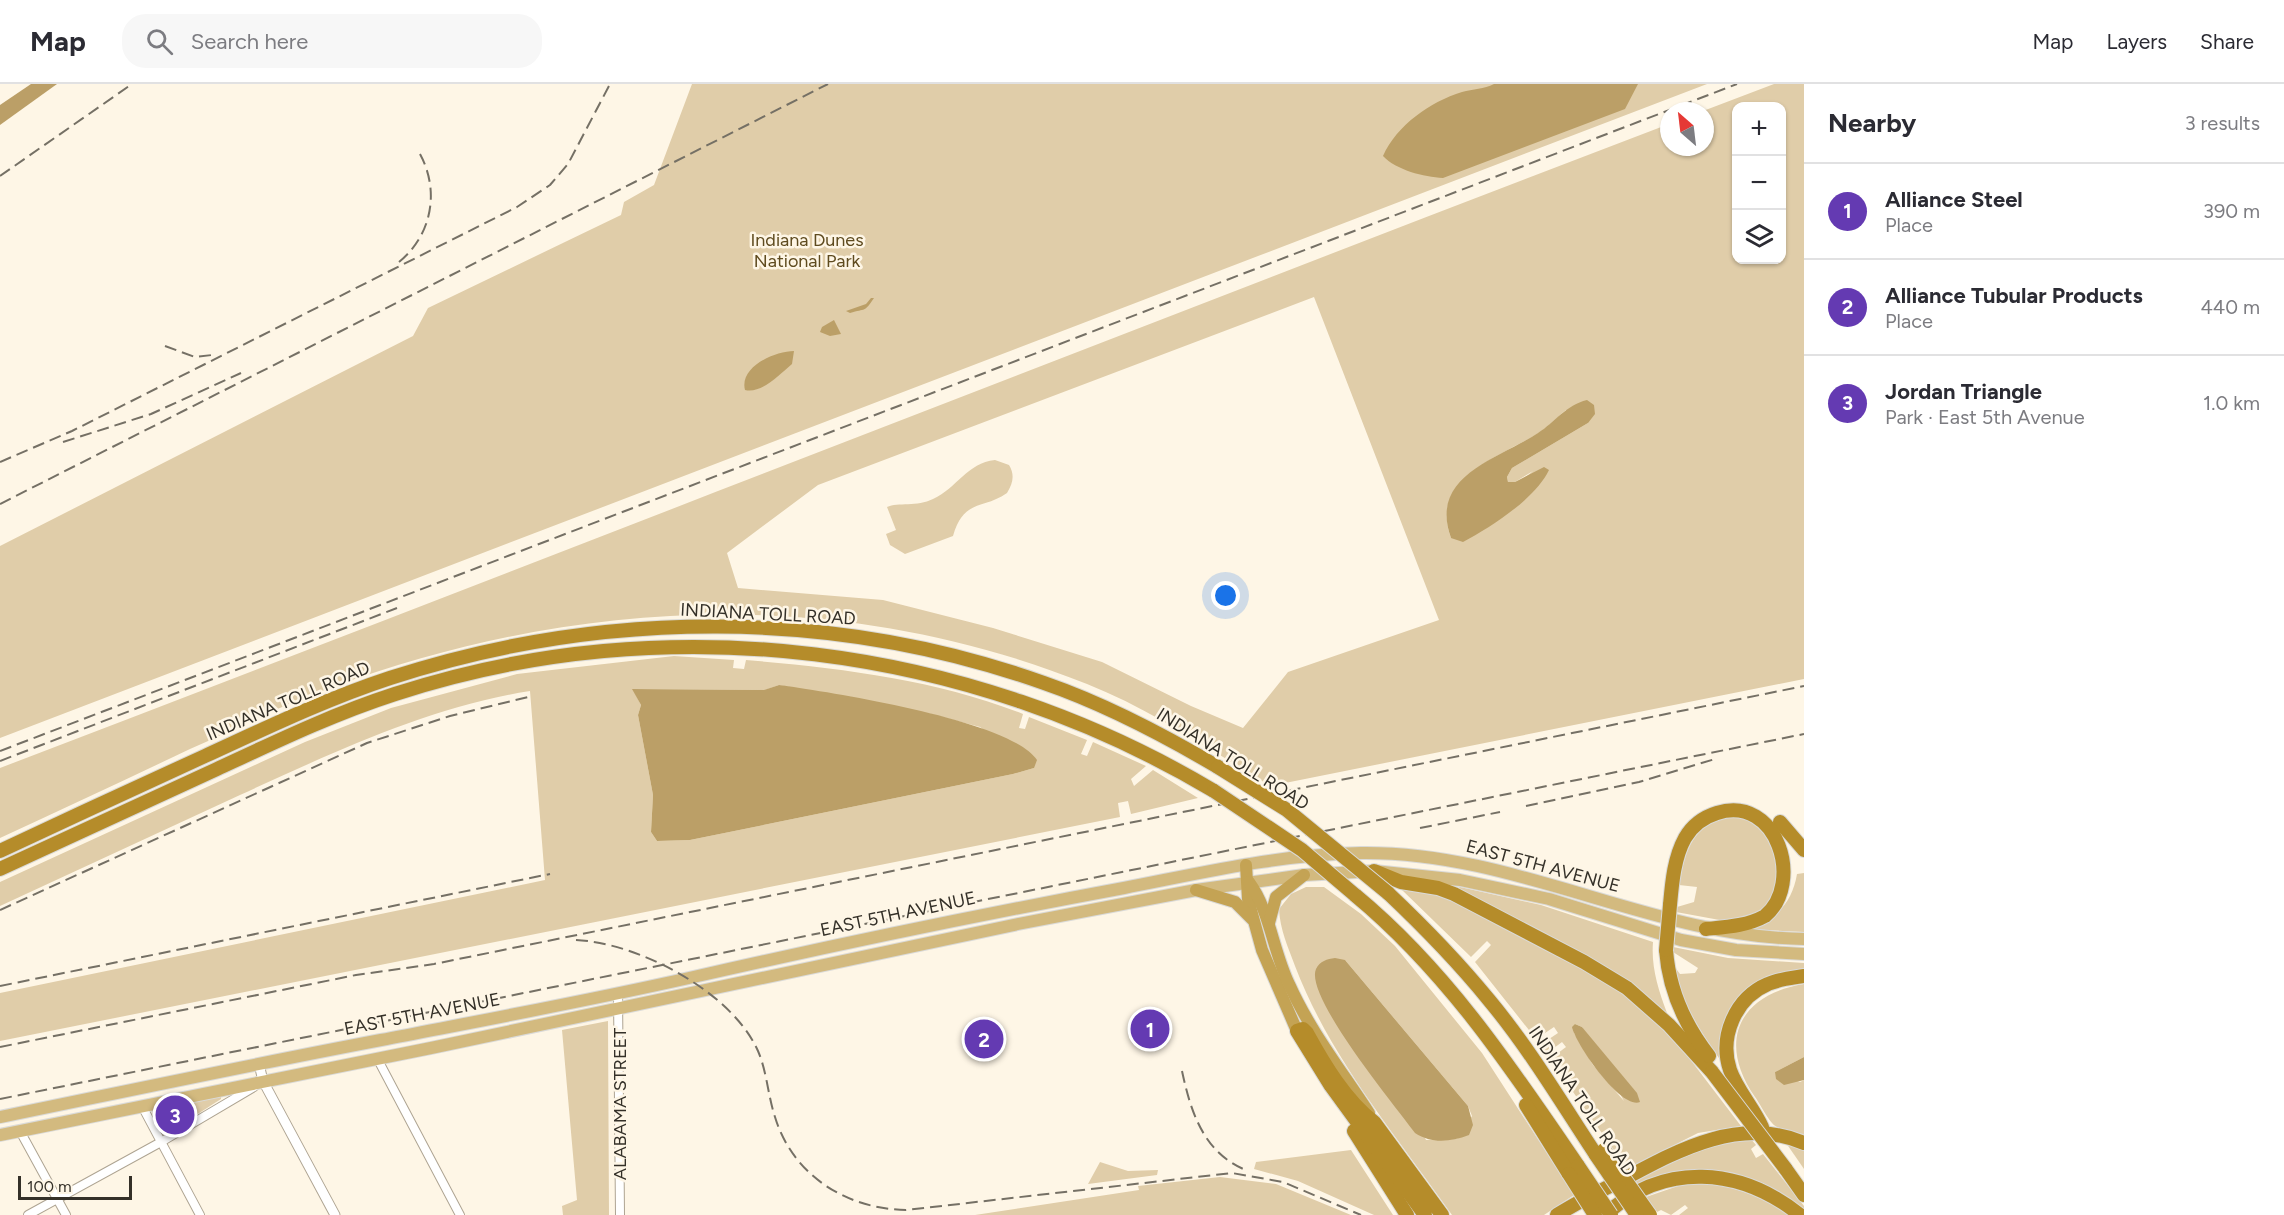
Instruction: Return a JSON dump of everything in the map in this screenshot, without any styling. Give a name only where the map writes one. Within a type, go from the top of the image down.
[{"type":"highway","name":"INDIANA TOLL ROAD","points":[[0,851],[331,699],[390,678],[487,651],[539,640],[606,631],[676,626],[742,627],[849,634],[951,655],[1033,679],[1081,697],[1165,736],[1287,810],[1388,893],[1431,935],[1490,1000],[1600,1152],[1636,1215]]},
{"type":"highway","name":"INDIANA TOLL ROAD","points":[[0,869],[284,738],[383,698],[490,668],[611,650],[745,648],[826,654],[897,666],[995,691],[1064,716],[1151,754],[1214,791],[1302,850],[1417,952],[1471,1013],[1498,1049],[1514,1086],[1574,1170]]},
{"type":"highway","points":[[1698,1055],[1672,1010],[1662,975],[1669,861],[1678,835],[1694,815],[1711,806],[1728,802],[1755,805],[1777,819],[1804,850]]},
{"type":"highway","points":[[1666,904],[1676,861],[1691,829],[1709,815],[1731,810],[1742,810],[1763,818],[1779,832],[1790,855],[1790,882],[1785,896],[1767,915],[1754,921],[1706,929]]},
{"type":"highway","points":[[1246,865],[1249,882],[1248,899],[1253,921],[1274,981],[1297,1031],[1331,1086],[1425,1215]]},
{"type":"highway","points":[[1374,871],[1401,882],[1438,888],[1454,894],[1584,962],[1627,988],[1650,1006],[1698,1055],[1719,1065],[1786,1164],[1804,1182]]},
{"type":"highway","points":[[1268,927],[1276,897],[1304,875]]},
{"type":"highway","points":[[1249,882],[1259,896],[1268,927],[1297,1001],[1326,1052],[1442,1215]]},
{"type":"highway","points":[[1196,890],[1235,902],[1253,921]]},
{"type":"highway","points":[[1663,949],[1678,1007],[1698,1042],[1736,1083],[1754,1109],[1762,1127],[1804,1195]]},
{"type":"highway","points":[[1719,1065],[1729,1029],[1743,1002],[1767,984],[1804,976]]},
{"type":"highway","points":[[1297,1031],[1305,1031],[1362,1113],[1374,1122]]},
{"type":"highway","points":[[1331,1086],[1341,1110],[1407,1215]]},
{"type":"highway","points":[[1557,1215],[1661,1159],[1711,1138],[1750,1133],[1777,1135],[1804,1143]]},
{"type":"highway","points":[[1600,1152],[1650,1215]]},
{"type":"highway","points":[[1574,1170],[1595,1215]]},
{"type":"highway","points":[[1574,1170],[1611,1215]]},
{"type":"highway","points":[[1605,1215],[1623,1201],[1654,1184],[1690,1177],[1720,1178],[1749,1185],[1783,1202],[1800,1215]]},
{"type":"main road","name":"EAST 5TH AVENUE","points":[[0,1116],[618,994],[890,932],[1246,865],[1329,853],[1368,852],[1424,857],[1508,872],[1706,929],[1766,938],[1804,939]]},
{"type":"main road","name":"EAST 5TH AVENUE","points":[[0,1135],[1196,890],[1304,875],[1374,871],[1460,880],[1503,888],[1707,945],[1766,953],[1804,954]]},
{"type":"street","name":"ALABAMA STREET","points":[[618,994],[620,1008],[618,1070],[620,1215]]},
{"type":"street","points":[[377,1059],[460,1215]]},
{"type":"street","points":[[258,1064],[263,1081],[334,1215]]},
{"type":"street","points":[[28,1215],[161,1143],[263,1081]]},
{"type":"street","points":[[142,1106],[200,1215]]},
{"type":"street","points":[[20,1131],[66,1215]]},
{"type":"green space","name":"Indiana Dunes National Park","points":[[692,84],[1707,84],[0,738],[0,546],[413,336],[428,308],[621,215],[624,202],[654,185]]},
{"type":"green space","points":[[1774,84],[1804,84],[1804,679],[1270,786],[1181,731],[1111,694],[994,652],[900,630],[805,618],[710,615],[615,620],[520,635],[426,657],[333,687],[261,716],[0,838],[0,768],[1660,127],[1660,156],[1714,156],[1714,107]],"holes":[[[1314,297],[1439,620],[1288,672],[1243,728],[1191,706],[1102,662],[993,628],[883,600],[738,588],[727,553],[818,485]],[[1566,410],[1588,423],[1512,468],[1507,477],[1508,482],[1515,482],[1533,471],[1451,538],[1447,518],[1450,500],[1458,485],[1486,462],[1537,434]]]},
{"type":"green space","points":[[995,460],[1009,465],[1011,469],[1011,486],[1007,493],[969,510],[957,524],[953,536],[905,554],[890,545],[886,534],[896,530],[887,507],[921,503],[933,499],[949,489],[969,471],[985,462]]},
{"type":"green space","points":[[674,656],[734,660],[733,668],[744,669],[746,660],[886,677],[956,692],[1023,714],[1019,728],[1025,729],[1029,717],[1087,740],[1081,754],[1087,756],[1093,742],[1146,766],[1131,779],[1134,786],[1153,770],[1198,798],[1131,814],[1128,801],[1118,803],[1120,817],[0,1041],[0,993],[545,880],[530,691],[455,708],[382,733],[240,795],[0,906],[0,882],[305,742],[391,708],[517,674]],"holes":[[[779,685],[931,714],[980,727],[1034,768],[690,840],[657,841],[651,832],[653,795],[638,715],[641,705],[633,689],[765,690]]]},
{"type":"green space","points":[[1723,817],[1751,818],[1779,841],[1775,899],[1753,917],[1725,921],[1676,912],[1677,907],[1694,902],[1697,887],[1679,885],[1691,844],[1703,829]]},
{"type":"green space","points":[[1804,873],[1804,932],[1747,929],[1774,916],[1791,894],[1797,874]]},
{"type":"green space","points":[[1306,887],[1324,887],[1361,914],[1395,946],[1482,1053],[1574,1195],[1544,1215],[1452,1215],[1345,1064],[1309,1000],[1281,924],[1279,909],[1291,894]],"holes":[[[1345,960],[1468,1106],[1472,1116],[1457,1139],[1426,1140]]]},
{"type":"green space","points":[[1460,887],[1541,905],[1653,942],[1656,978],[1667,1013],[1664,1014],[1456,889]]},
{"type":"green space","points":[[1401,889],[1433,893],[1451,900],[1604,981],[1629,998],[1657,1021],[1683,1050],[1741,1126],[1698,1133],[1627,1169],[1550,1059],[1566,1047],[1562,1042],[1546,1054],[1540,1045],[1558,1033],[1554,1027],[1536,1039],[1475,962],[1491,945],[1487,941],[1471,957]],"holes":[[[1575,1024],[1582,1027],[1624,1101],[1593,1065],[1574,1033]]]},
{"type":"green space","points":[[1673,947],[1728,958],[1804,963],[1804,973],[1742,999],[1723,1064],[1687,1006],[1674,966],[1680,974],[1695,973],[1698,968],[1673,952]]},
{"type":"green space","points":[[1804,984],[1804,1057],[1775,1072],[1800,1082],[1804,1080],[1804,1135],[1777,1127],[1768,1118],[1743,1077],[1737,1058],[1736,1040],[1740,1024],[1749,1010],[1763,999],[1781,990]]},
{"type":"green space","points":[[608,1021],[609,1215],[563,1215],[562,1206],[577,1200],[562,1030]]},
{"type":"green space","points":[[221,1096],[221,1099],[168,1133],[163,1131],[155,1116],[159,1109]]},
{"type":"green space","points":[[1750,1138],[1756,1145],[1751,1149],[1756,1158],[1763,1154],[1804,1206],[1804,1213],[1759,1184],[1651,1179],[1638,1184],[1634,1179],[1694,1149]]},
{"type":"green space","points":[[1784,1140],[1804,1147],[1804,1169]]},
{"type":"green space","points":[[1351,1150],[1393,1215],[1374,1215],[1298,1181],[1254,1169],[1256,1162]]},
{"type":"green space","points":[[1100,1162],[1128,1171],[1158,1170],[1157,1175],[1088,1184]]},
{"type":"green space","points":[[1220,1177],[1276,1184],[1351,1215],[975,1215],[1139,1190],[1138,1186]]},
{"type":"green space","points":[[1697,1183],[1735,1189],[1768,1202],[1790,1215],[1679,1215],[1688,1208],[1685,1205],[1671,1215],[1661,1210],[1657,1212],[1646,1197],[1678,1186]]},
{"type":"shaded area","points":[[31,84],[57,84],[0,125],[0,105]]},
{"type":"shaded area","points":[[1494,84],[1638,84],[1625,109],[1443,178],[1411,172],[1395,165],[1383,156],[1397,134],[1427,108],[1450,96]]},
{"type":"shaded area","points":[[874,298],[864,309],[850,313],[846,311],[866,304]]},
{"type":"shaded area","points":[[834,320],[841,334],[830,336],[820,332],[822,327]]},
{"type":"shaded area","points":[[794,351],[792,364],[776,378],[758,389],[745,390],[747,374],[760,362],[777,354]]},
{"type":"shaded area","points":[[1587,400],[1594,405],[1595,414],[1588,423],[1512,468],[1507,477],[1508,482],[1515,482],[1544,467],[1549,470],[1534,491],[1499,520],[1474,536],[1463,542],[1451,538],[1447,516],[1449,499],[1458,484],[1487,461],[1538,433],[1567,410]]},
{"type":"shaded area","points":[[779,685],[876,701],[957,721],[993,732],[1021,746],[1037,760],[1034,768],[1013,774],[690,840],[657,841],[651,832],[653,795],[638,715],[641,705],[632,689],[764,690]]},
{"type":"shaded area","points":[[1335,958],[1345,960],[1468,1106],[1473,1125],[1469,1135],[1441,1141],[1421,1137],[1415,1133],[1390,1100],[1337,1026],[1316,983],[1318,966],[1324,961]]},
{"type":"shaded area","points":[[1575,1024],[1582,1027],[1637,1093],[1640,1102],[1632,1102],[1622,1096],[1600,1074],[1575,1036],[1572,1027]]},
{"type":"shaded area","points":[[1804,1057],[1804,1080],[1784,1085],[1776,1079],[1775,1072]]},
{"type":"railway","points":[[0,176],[132,84]]},
{"type":"railway","points":[[0,462],[72,431],[517,207],[550,185],[568,164],[610,84]]},
{"type":"railway","points":[[0,504],[828,84]]},
{"type":"railway","points":[[0,751],[1737,84]]},
{"type":"railway","points":[[399,262],[419,239],[429,212],[430,183],[420,154]]},
{"type":"railway","points":[[165,346],[195,357],[212,355]]},
{"type":"railway","points":[[63,442],[151,414],[241,373]]},
{"type":"railway","points":[[0,761],[397,608]]},
{"type":"railway","points":[[0,1047],[356,975],[434,964],[1804,686]]},
{"type":"railway","points":[[0,910],[367,743],[450,716],[532,696]]},
{"type":"railway","points":[[0,1099],[1804,734]]},
{"type":"railway","points":[[1526,806],[1639,782],[1715,759]]},
{"type":"railway","points":[[1420,828],[1500,812]]},
{"type":"railway","points":[[0,986],[550,874]]},
{"type":"railway","points":[[576,940],[601,943],[654,961],[681,974],[727,1009],[745,1029],[758,1051],[775,1117],[783,1138],[809,1172],[843,1196],[884,1208],[906,1210],[1232,1173],[1283,1182],[1361,1215]]},
{"type":"railway","points":[[1182,1071],[1195,1117],[1210,1143],[1233,1164],[1248,1171]]},
{"type":"place","name":"Alliance Steel","points":[[1150,1029]]},
{"type":"place","name":"Alliance Tubular Products","points":[[984,1039]]},
{"type":"place","name":"Jordan Triangle","points":[[175,1115]]}]
